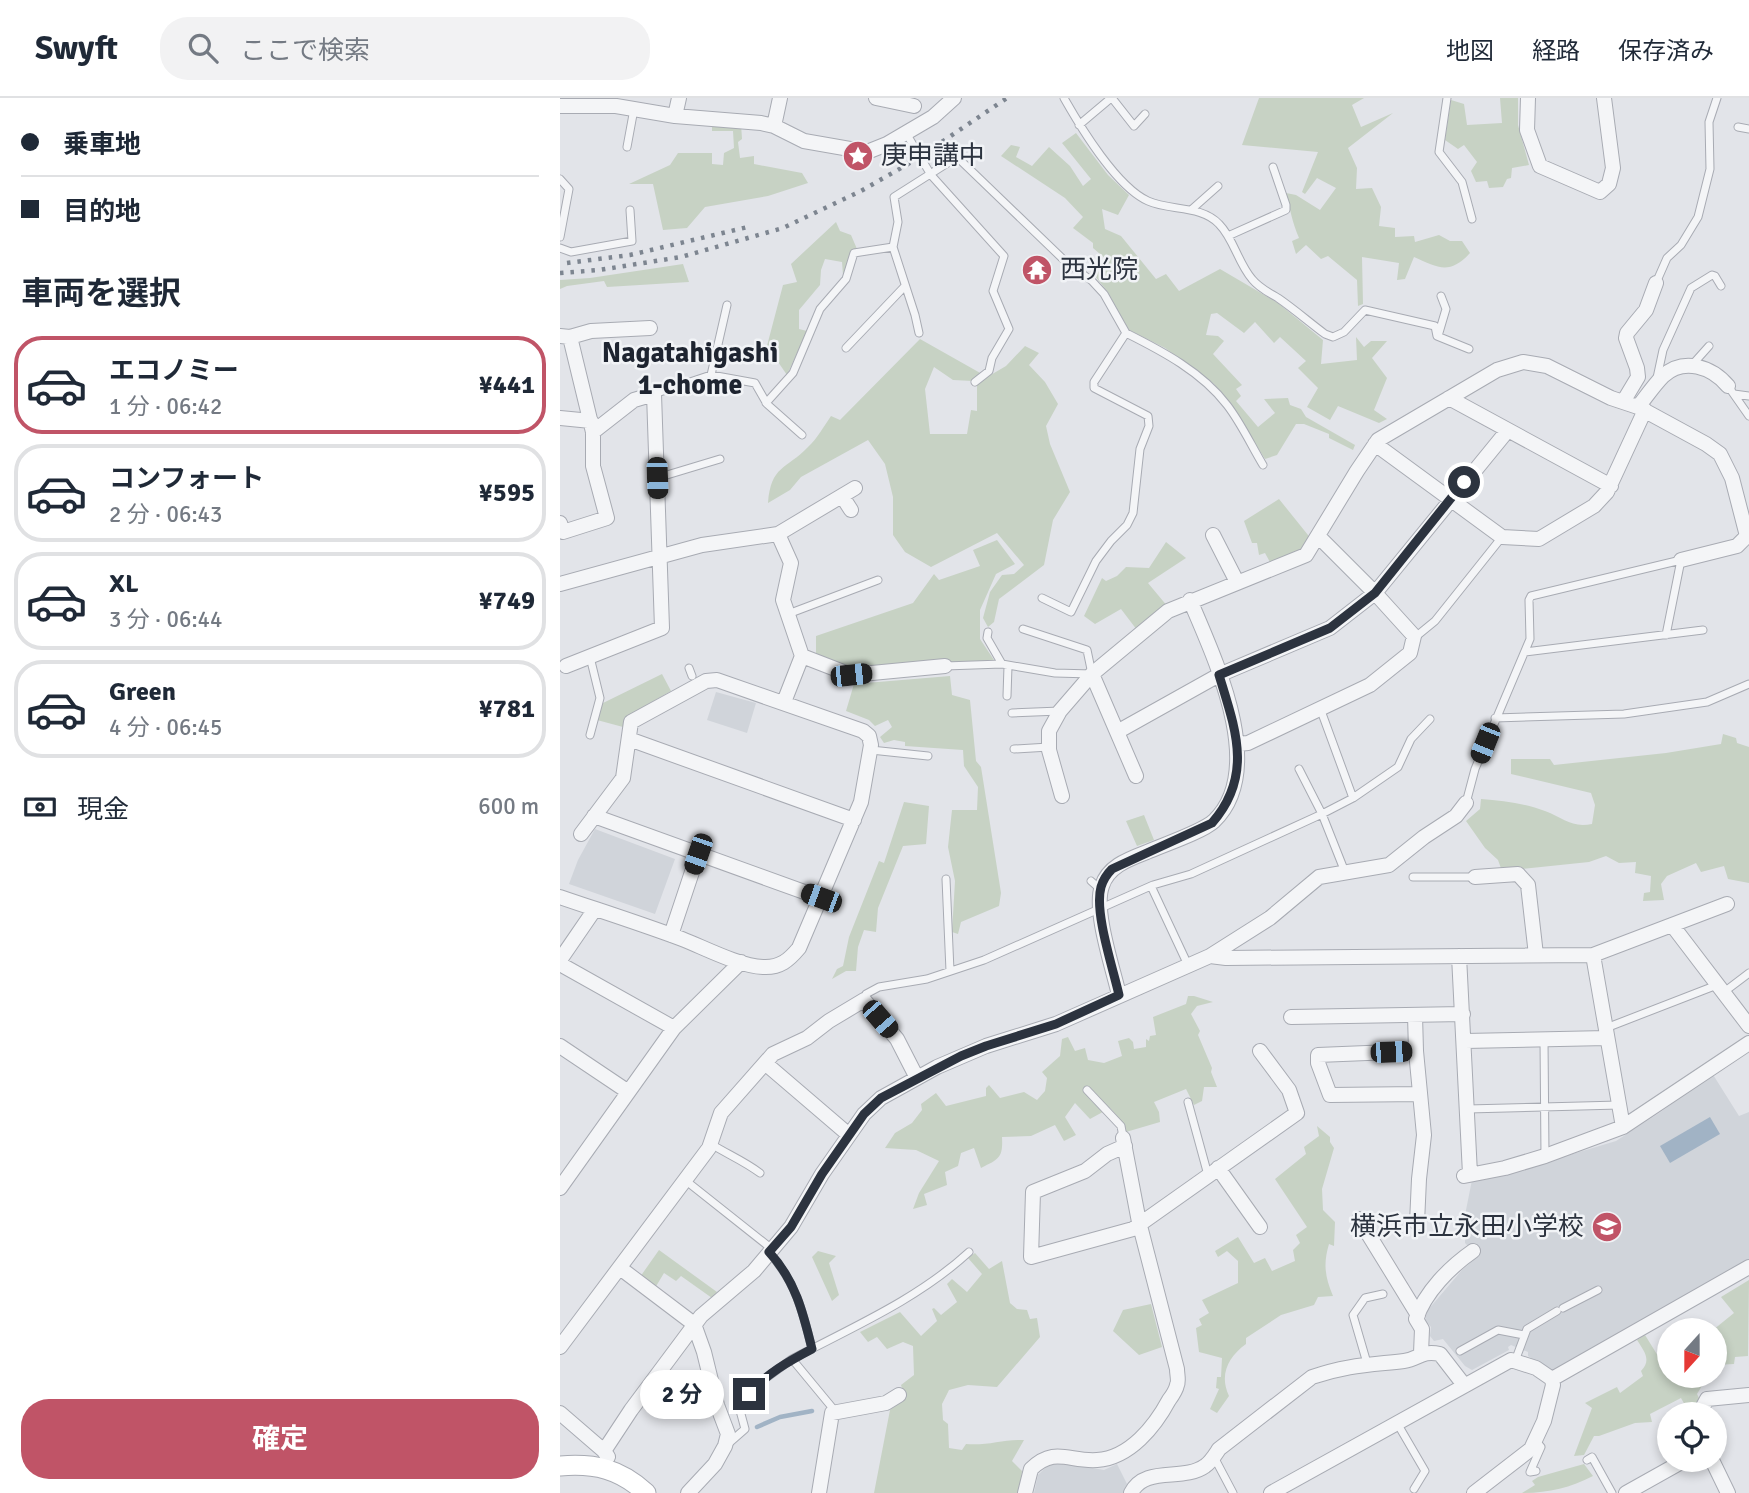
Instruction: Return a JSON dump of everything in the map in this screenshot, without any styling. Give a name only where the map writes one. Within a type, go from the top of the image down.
[{"type":"street","points":[[676,116],[679,98]]},
{"type":"street","points":[[774,126],[780,98]]},
{"type":"street","points":[[876,98],[911,102],[923,123]]},
{"type":"street","points":[[560,109],[616,106],[676,116],[739,121],[774,126],[804,141],[867,152],[887,144],[933,117],[954,98]]},
{"type":"street","points":[[1528,98],[1527,130],[1540,166],[1600,192],[1609,184],[1613,168],[1604,98]]},
{"type":"street","points":[[1623,402],[1638,377],[1626,338],[1627,333],[1646,310],[1656,283]]},
{"type":"street","points":[[560,523],[564,533],[607,518],[593,466],[592,426],[565,336],[591,331],[650,328]]},
{"type":"street","points":[[1062,796],[1049,747],[1049,731],[1060,711],[1092,674],[1168,611],[1306,555],[1375,444],[1497,370],[1523,362],[1547,366],[1641,409],[1720,454],[1732,478],[1748,537],[1737,546],[1681,560]]},
{"type":"street","points":[[1375,444],[1502,537],[1539,539],[1594,506],[1611,486],[1641,409],[1665,374],[1684,365],[1692,365],[1714,374],[1731,390]]},
{"type":"street","points":[[560,418],[592,426],[634,400],[654,394],[662,628],[566,666]]},
{"type":"street","points":[[1450,398],[1611,486]]},
{"type":"street","points":[[1117,732],[1219,675],[1330,628],[1375,593],[1508,430]]},
{"type":"street","points":[[560,584],[702,545],[778,534],[849,492],[851,510]]},
{"type":"street","points":[[778,534],[791,563],[783,600],[802,656],[784,702]]},
{"type":"street","points":[[1213,535],[1237,582]]},
{"type":"street","points":[[1238,744],[1248,743],[1370,685],[1410,653],[1414,636],[1319,537]]},
{"type":"street","points":[[1119,995],[1096,885],[1112,869],[1212,823],[1223,810],[1235,780],[1238,744],[1219,675],[1190,600]]},
{"type":"street","points":[[802,656],[851,675],[945,666]]},
{"type":"street","points":[[1092,674],[1136,776]]},
{"type":"street","points":[[560,897],[741,962],[761,967],[777,967],[799,948],[854,820],[861,802],[871,750],[869,736],[784,702],[717,680],[706,681],[631,722],[623,778],[581,834]]},
{"type":"street","points":[[629,739],[854,820]]},
{"type":"street","points":[[604,1451],[694,1324],[754,1271],[791,1227],[849,1135],[864,1114],[881,1098],[986,1046],[1056,1024],[1210,956],[1270,918],[1319,877],[1391,867],[1424,837],[1456,816],[1466,803]]},
{"type":"street","points":[[594,816],[821,898]]},
{"type":"street","points":[[671,935],[698,854]]},
{"type":"street","points":[[1475,877],[1518,874],[1528,885],[1536,955]]},
{"type":"street","points":[[1210,956],[1593,955],[1727,904]]},
{"type":"street","points":[[595,909],[560,962],[674,1028]]},
{"type":"street","points":[[1672,925],[1749,1026]]},
{"type":"street","points":[[1593,955],[1623,1127]]},
{"type":"street","points":[[1459,956],[1468,1109],[1467,1175],[1505,1168],[1545,1156],[1623,1127],[1749,1043]]},
{"type":"street","points":[[560,1188],[674,1028],[741,962]]},
{"type":"street","points":[[560,1346],[685,1181],[710,1143],[721,1113],[773,1054],[807,1038],[864,1000],[897,1039],[918,1078]]},
{"type":"street","points":[[1291,1017],[1463,1014]]},
{"type":"street","points":[[1415,1015],[1424,1135],[1417,1223]]},
{"type":"street","points":[[1465,1041],[1544,1040],[1606,1033]]},
{"type":"street","points":[[560,1046],[627,1091]]},
{"type":"street","points":[[1025,1493],[1031,1469],[1048,1457],[1059,1455],[1097,1460],[1114,1456],[1133,1444],[1157,1422],[1178,1385],[1177,1369],[1139,1222],[1124,1142],[1085,1171],[1033,1192],[1031,1257],[1133,1229],[1139,1222],[1297,1113],[1290,1090],[1260,1051]]},
{"type":"street","points":[[1416,1051],[1318,1055],[1318,1063],[1330,1095],[1420,1094]]},
{"type":"street","points":[[765,1063],[849,1135]]},
{"type":"street","points":[[1213,1171],[1260,1227]]},
{"type":"street","points":[[1359,1219],[1418,1315]]},
{"type":"street","points":[[1421,1353],[1422,1329],[1416,1319],[1420,1306],[1438,1283],[1473,1251]]},
{"type":"street","points":[[1552,1379],[1749,1267]]},
{"type":"street","points":[[620,1268],[694,1324],[728,1434],[715,1464],[688,1493]]},
{"type":"street","points":[[1131,1493],[1136,1484],[1150,1477],[1187,1475],[1209,1464],[1219,1449],[1312,1377],[1367,1363],[1408,1361],[1421,1353],[1440,1354],[1464,1385]]},
{"type":"street","points":[[1271,1493],[1511,1360],[1536,1368],[1552,1379],[1553,1385],[1536,1441],[1522,1458],[1474,1493]]},
{"type":"street","points":[[819,1493],[832,1413],[886,1403],[899,1395]]},
{"type":"street","points":[[1705,1402],[1707,1399],[1749,1395]]},
{"type":"street","points":[[560,1413],[604,1451],[616,1471]]},
{"type":"street","points":[[560,1466],[598,1466],[616,1471],[632,1480],[646,1493]]},
{"type":"street","points":[[1626,1493],[1664,1472]]},
{"type":"street","points":[[1718,1472],[1728,1493]]},
{"type":"lane","points":[[1064,98],[1079,125],[1133,192],[1150,202],[1191,210],[1218,222],[1250,277],[1259,287],[1325,334],[1333,337],[1344,332],[1364,310],[1435,326],[1437,336]]},
{"type":"lane","points":[[1079,125],[1111,98],[1134,126],[1145,114]]},
{"type":"lane","points":[[1447,98],[1439,152],[1462,182],[1472,219]]},
{"type":"lane","points":[[1656,283],[1667,258],[1681,245],[1698,217],[1710,169],[1709,122],[1717,98]]},
{"type":"lane","points":[[628,147],[635,109]]},
{"type":"lane","points":[[1738,127],[1749,130]]},
{"type":"lane","points":[[906,133],[931,174],[1004,256],[993,291],[1009,328],[992,358],[989,371],[975,382]]},
{"type":"lane","points":[[919,333],[893,247],[898,222],[894,197],[957,157],[1065,261],[1092,281],[1104,294],[1126,333],[1161,351],[1211,388],[1227,404],[1263,465]]},
{"type":"lane","points":[[1228,236],[1286,210],[1273,167]]},
{"type":"lane","points":[[560,179],[569,189],[560,237]]},
{"type":"lane","points":[[1191,210],[1218,186]]},
{"type":"lane","points":[[560,248],[571,252],[632,242],[630,210]]},
{"type":"lane","points":[[766,403],[793,373],[820,309],[841,289],[854,253],[893,247]]},
{"type":"lane","points":[[1656,386],[1663,350],[1691,288],[1712,275],[1721,286]]},
{"type":"lane","points":[[846,348],[905,286]]},
{"type":"lane","points":[[1437,336],[1446,309],[1441,296]]},
{"type":"lane","points":[[711,375],[727,305]]},
{"type":"lane","points":[[1042,598],[1071,612],[1096,561],[1127,525],[1133,513],[1140,449],[1149,426],[1148,416],[1094,388],[1094,382],[1126,333]]},
{"type":"lane","points":[[1437,336],[1469,349]]},
{"type":"lane","points":[[1692,365],[1709,346]]},
{"type":"lane","points":[[654,394],[711,375],[755,383],[766,403],[802,435]]},
{"type":"lane","points":[[1731,390],[1749,396]]},
{"type":"lane","points":[[1731,390],[1749,416]]},
{"type":"lane","points":[[657,478],[720,460]]},
{"type":"lane","points":[[1413,639],[1435,621],[1502,537]]},
{"type":"lane","points":[[1466,803],[1475,769],[1530,639],[1531,596],[1681,560],[1666,635]]},
{"type":"lane","points":[[788,614],[878,580]]},
{"type":"lane","points":[[945,666],[1005,665],[1055,673],[1092,674],[1087,650],[1023,629]]},
{"type":"lane","points":[[1525,652],[1703,630]]},
{"type":"lane","points":[[988,632],[988,638],[1005,665],[1007,696]]},
{"type":"lane","points":[[590,657],[600,698],[590,734]]},
{"type":"lane","points":[[1496,718],[1624,714],[1707,702],[1749,684]]},
{"type":"lane","points":[[1320,708],[1353,798]]},
{"type":"lane","points":[[1012,713],[1060,711]]},
{"type":"lane","points":[[864,1000],[866,994],[879,987],[902,985],[950,971],[1022,944],[1151,886],[1191,874],[1322,814],[1353,798],[1398,767],[1411,739],[1430,719]]},
{"type":"lane","points":[[1014,749],[1049,747]]},
{"type":"lane","points":[[871,750],[928,756]]},
{"type":"lane","points":[[1298,769],[1322,814],[1345,872]]},
{"type":"lane","points":[[1413,877],[1475,877]]},
{"type":"lane","points":[[946,879],[950,971]]},
{"type":"lane","points":[[1151,886],[1188,965]]},
{"type":"lane","points":[[1606,1033],[1721,989],[1749,973]]},
{"type":"lane","points":[[1544,1040],[1545,1156]]},
{"type":"lane","points":[[1087,1090],[1121,1126],[1124,1142]]},
{"type":"lane","points":[[1188,1102],[1213,1171]]},
{"type":"lane","points":[[1468,1109],[1619,1105]]},
{"type":"lane","points":[[710,1143],[760,1173]]},
{"type":"lane","points":[[685,1181],[770,1251],[789,1276],[803,1312],[812,1349]]},
{"type":"lane","points":[[725,1446],[745,1429],[738,1403],[759,1383],[792,1359],[941,1277],[969,1252]]},
{"type":"lane","points":[[1515,1361],[1527,1329],[1598,1290]]},
{"type":"lane","points":[[1367,1363],[1353,1315],[1365,1298],[1382,1294]]},
{"type":"lane","points":[[1460,1350],[1498,1331],[1524,1335]]},
{"type":"lane","points":[[792,1359],[836,1412]]},
{"type":"lane","points":[[1396,1422],[1425,1471],[1414,1489]]},
{"type":"lane","points":[[1536,1441],[1541,1447],[1530,1472],[1536,1471]]},
{"type":"lane","points":[[1214,1457],[1233,1493]]},
{"type":"lane","points":[[1587,1460],[1592,1457],[1612,1493]]},
{"type":"shaded area","points":[[716,692],[756,703],[747,733],[707,720]]},
{"type":"shaded area","points":[[595,829],[675,859],[655,914],[569,884],[578,860]]},
{"type":"shaded area","name":"横浜市立永田小学校","points":[[1712,1073],[1739,1116],[1749,1112],[1749,1261],[1557,1371],[1548,1370],[1528,1356],[1528,1352],[1511,1345],[1509,1350],[1472,1370],[1465,1366],[1443,1339],[1434,1341],[1430,1336],[1431,1327],[1425,1320],[1427,1311],[1462,1270],[1478,1256],[1465,1243],[1466,1210],[1472,1180],[1512,1172],[1616,1141],[1662,1111]]},
{"type":"shaded area","points":[[1058,1462],[1104,1470],[1117,1464],[1128,1486],[1124,1493],[1034,1493],[1038,1475],[1046,1467]]},
{"type":"green space","points":[[1259,98],[1364,98],[1352,105],[1361,127],[1393,113],[1348,148],[1357,168],[1356,189],[1372,188],[1381,207],[1379,226],[1395,228],[1395,237],[1414,236],[1415,242],[1439,235],[1450,241],[1462,241],[1470,253],[1450,267],[1437,266],[1414,257],[1405,279],[1397,280],[1399,263],[1362,257],[1363,304],[1358,306],[1357,280],[1328,256],[1321,259],[1306,245],[1296,254],[1292,241],[1299,238],[1286,193],[1296,195],[1320,210],[1336,188],[1317,178],[1305,194],[1302,192],[1318,152],[1242,145]]},
{"type":"green space","points":[[1500,98],[1518,98],[1518,125],[1529,165],[1512,168],[1511,178],[1507,179],[1503,187],[1489,188],[1487,181],[1476,182],[1471,171],[1477,162],[1464,145],[1458,149],[1445,140],[1451,100],[1464,104],[1467,125],[1502,123]]},
{"type":"green space","points":[[712,123],[741,124],[742,139],[738,142],[740,158],[754,156],[754,164],[802,173],[808,183],[768,196],[705,207],[687,228],[663,230],[653,184],[629,184],[670,165],[678,153],[712,153],[712,164],[723,165],[724,153],[734,148],[733,131],[712,131]]},
{"type":"green space","points":[[1076,133],[1108,175],[1129,195],[1118,215],[1102,209],[1105,229],[1121,236],[1156,279],[1166,274],[1179,291],[1220,269],[1278,303],[1323,340],[1321,364],[1357,360],[1356,337],[1364,347],[1371,341],[1387,341],[1372,358],[1387,378],[1374,410],[1387,419],[1379,423],[1338,406],[1330,420],[1307,407],[1318,388],[1298,368],[1306,361],[1280,337],[1274,343],[1255,322],[1244,333],[1217,313],[1211,314],[1206,335],[1218,336],[1224,341],[1213,354],[1242,385],[1236,389],[1241,396],[1236,401],[1258,427],[1275,413],[1264,399],[1288,398],[1290,405],[1301,409],[1306,417],[1355,445],[1353,450],[1329,438],[1329,434],[1304,424],[1296,424],[1277,455],[1265,459],[1214,384],[1165,348],[1129,330],[1107,291],[1095,276],[1107,260],[1093,248],[1093,243],[1073,228],[1083,217],[1065,198],[1001,156],[1011,145],[1020,147],[1016,157],[1032,166],[1049,147],[1070,166],[1083,186],[1091,179],[1062,143]]},
{"type":"green space","points":[[836,222],[840,231],[851,235],[857,249],[851,253],[843,275],[842,262],[825,259],[820,285],[799,310],[799,329],[807,331],[787,375],[776,359],[763,361],[783,285],[797,282],[791,264]]},
{"type":"green space","points":[[683,264],[689,282],[607,287],[604,281],[560,289],[560,280]]},
{"type":"green space","points":[[920,339],[982,374],[973,381],[953,380],[934,367],[925,389],[930,434],[967,434],[971,410],[977,411],[977,383],[1006,366],[1025,346],[1039,353],[1029,365],[1045,382],[1058,404],[1046,426],[1050,444],[1070,492],[1053,520],[1044,565],[999,599],[994,622],[988,627],[983,618],[990,592],[1002,575],[1014,574],[1024,565],[997,533],[931,567],[905,552],[893,535],[893,497],[885,464],[868,440],[801,477],[790,490],[768,503],[772,481],[781,469],[811,444],[831,416],[840,420]]},
{"type":"green space","points":[[1279,499],[1312,540],[1303,553],[1271,564],[1265,553],[1259,555],[1257,543],[1252,543],[1244,521]]},
{"type":"green space","points":[[997,540],[1015,564],[996,574],[980,610],[980,639],[996,663],[951,662],[850,672],[826,661],[816,653],[816,636],[913,603],[934,574],[939,580],[980,566],[973,550]]},
{"type":"green space","points":[[1166,542],[1186,558],[1148,583],[1168,607],[1137,630],[1121,609],[1095,624],[1084,616],[1102,578],[1106,581],[1117,576],[1126,567],[1149,568]]},
{"type":"green space","points":[[662,674],[671,691],[624,718],[623,727],[597,720],[601,704]]},
{"type":"green space","points":[[950,676],[952,695],[970,700],[976,761],[981,767],[1001,893],[999,906],[961,922],[958,934],[952,932],[955,881],[948,847],[952,810],[977,810],[978,787],[964,766],[963,750],[905,746],[905,742],[894,740],[884,743],[880,737],[892,727],[888,720],[875,726],[869,720],[846,711],[854,684]]},
{"type":"green space","points":[[1723,734],[1736,738],[1737,743],[1749,747],[1749,883],[1728,879],[1724,866],[1701,872],[1696,863],[1667,876],[1661,884],[1664,900],[1643,901],[1644,893],[1650,892],[1651,876],[1635,873],[1636,862],[1619,863],[1606,856],[1589,862],[1502,871],[1498,860],[1485,848],[1466,821],[1480,809],[1481,799],[1522,804],[1573,823],[1592,824],[1595,805],[1591,793],[1511,774],[1511,759],[1550,759],[1554,765],[1666,753],[1721,744]]},
{"type":"green space","points":[[904,802],[929,806],[926,844],[903,846],[878,908],[876,932],[864,930],[858,947],[856,971],[846,971],[832,979],[837,969],[843,966],[849,937],[879,861],[884,863]]},
{"type":"green space","points":[[1144,815],[1154,840],[1137,846],[1126,821]]},
{"type":"green space","points":[[1188,996],[1213,1002],[1197,1006],[1191,1014],[1200,1031],[1198,1035],[1217,1087],[1204,1087],[1202,1101],[1194,1105],[1186,1089],[1154,1102],[1160,1122],[1126,1132],[1124,1124],[1110,1108],[1090,1119],[1075,1103],[1065,1117],[1076,1135],[1064,1141],[1055,1125],[1031,1136],[1002,1137],[999,1157],[981,1168],[974,1148],[961,1153],[958,1166],[945,1172],[947,1185],[924,1194],[927,1205],[913,1209],[919,1193],[939,1161],[916,1150],[885,1148],[895,1133],[912,1123],[922,1110],[921,1104],[936,1093],[946,1106],[986,1096],[986,1088],[989,1085],[1000,1098],[1024,1092],[1037,1100],[1045,1091],[1047,1078],[1042,1072],[1060,1056],[1062,1039],[1068,1037],[1075,1051],[1085,1048],[1088,1060],[1104,1063],[1122,1056],[1118,1041],[1129,1038],[1134,1049],[1146,1047],[1146,1039],[1149,1041],[1150,1036],[1156,1035],[1153,1017],[1186,1004]]},
{"type":"green space","points":[[1317,1126],[1330,1137],[1334,1148],[1322,1189],[1323,1210],[1335,1222],[1334,1246],[1329,1244],[1326,1258],[1327,1276],[1333,1296],[1318,1297],[1314,1305],[1281,1315],[1246,1338],[1246,1344],[1234,1355],[1227,1367],[1225,1381],[1229,1396],[1217,1413],[1210,1409],[1219,1389],[1216,1388],[1217,1377],[1221,1377],[1222,1358],[1199,1352],[1196,1328],[1202,1325],[1199,1319],[1209,1313],[1202,1300],[1238,1283],[1238,1261],[1227,1251],[1218,1257],[1215,1251],[1238,1237],[1254,1263],[1265,1258],[1272,1271],[1295,1261],[1293,1250],[1300,1243],[1296,1235],[1307,1227],[1275,1179],[1306,1154],[1304,1147],[1319,1136]]},
{"type":"green space","points":[[659,1250],[717,1292],[712,1298],[681,1276],[676,1281],[664,1273],[655,1288],[640,1277]]},
{"type":"green space","points":[[818,1251],[836,1256],[829,1263],[839,1295],[832,1301],[812,1257]]},
{"type":"green space","points":[[975,1253],[989,1269],[1002,1261],[1010,1303],[1017,1309],[1027,1310],[1030,1319],[1037,1318],[1040,1337],[997,1387],[968,1385],[949,1390],[942,1404],[943,1420],[948,1424],[949,1448],[962,1450],[966,1444],[1024,1440],[1012,1461],[1022,1471],[1020,1493],[874,1493],[890,1410],[905,1398],[901,1385],[914,1375],[913,1346],[903,1342],[887,1349],[877,1337],[868,1342],[860,1332],[900,1312],[921,1336],[937,1321],[932,1309],[941,1315],[957,1302],[947,1284],[952,1279],[967,1292],[982,1274],[968,1258]]},
{"type":"green space","points":[[1749,1280],[1748,1356],[1735,1357],[1734,1364],[1727,1364],[1727,1319],[1734,1313],[1721,1297]]},
{"type":"green space","points":[[1151,1304],[1162,1347],[1139,1355],[1113,1331],[1123,1310]]},
{"type":"green space","points":[[1645,1335],[1657,1354],[1657,1388],[1701,1388],[1697,1394],[1700,1400],[1683,1402],[1681,1398],[1673,1402],[1657,1402],[1657,1410],[1650,1414],[1652,1422],[1635,1423],[1594,1436],[1584,1455],[1574,1456],[1592,1408],[1585,1403],[1617,1387],[1620,1393],[1643,1376],[1641,1371],[1646,1359],[1637,1340]]},
{"type":"green space","points":[[1584,1464],[1593,1476],[1559,1489],[1522,1493],[1535,1485],[1532,1481],[1538,1477]]},
{"type":"water","points":[[1710,1117],[1720,1134],[1670,1163],[1660,1146]]},
{"type":"waterway","points":[[757,1427],[780,1417],[812,1411]]},
{"type":"railway","points":[[560,273],[599,270],[681,257],[783,228],[861,191],[915,160],[1007,98]]},
{"type":"railway","points":[[567,263],[630,255],[752,226]]},
{"type":"place","name":"庚申講中","points":[[858,156]]},
{"type":"place","name":"西光院","points":[[1037,270]]},
{"type":"place","name":"横浜市立永田小学校","points":[[1607,1227]]},
{"type":"district","name":"Nagatahigashi 1-chome","points":[[690,369]]},
{"type":"route","points":[[749,1394],[759,1383],[792,1359],[812,1349],[803,1312],[789,1276],[769,1252],[791,1227],[822,1174],[864,1114],[881,1098],[937,1067],[986,1046],[1056,1024],[1119,995],[1099,909],[1100,888],[1112,869],[1212,823],[1223,810],[1235,780],[1238,744],[1219,675],[1330,628],[1343,619],[1375,593],[1464,482]]}]
